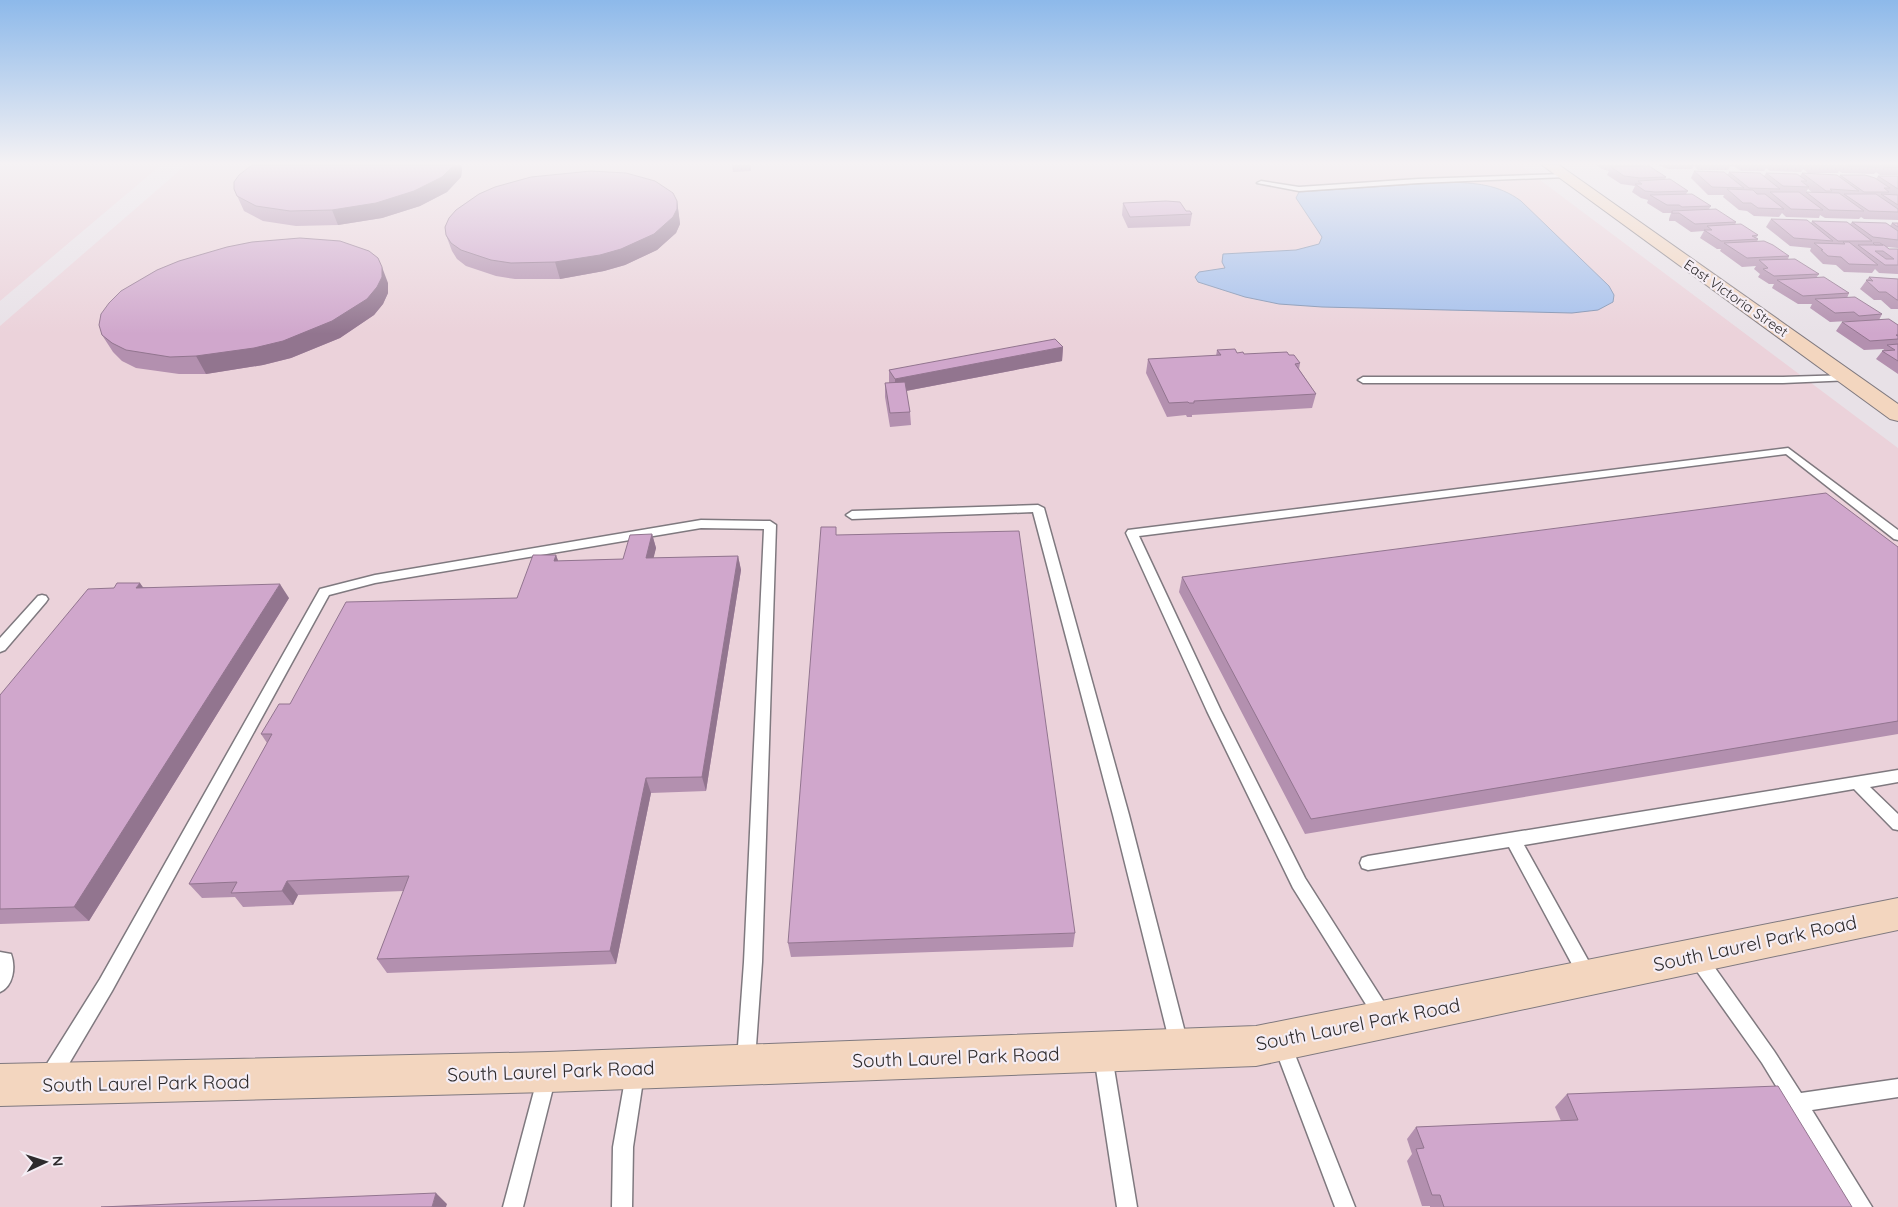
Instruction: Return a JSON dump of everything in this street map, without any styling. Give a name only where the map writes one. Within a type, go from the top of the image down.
[{"type":"street","name":"East Victoria Street","points":[[1628,221],[1898,414]]},
{"type":"street","name":"South Laurel Park Road","points":[[0,1085],[45,1086],[548,1072],[1256,1046],[1898,914]]},
{"type":"lane","points":[[1363,380],[1783,380],[1849,378]]},
{"type":"lane","points":[[1385,1019],[1299,883],[1214,711],[1132,533],[1788,451],[1898,536]]},
{"type":"lane","points":[[852,515],[1038,508],[1121,815],[1180,1049]]},
{"type":"lane","points":[[45,1086],[106,985],[324,592],[375,579],[701,524],[770,524],[753,962],[746,1064]]},
{"type":"lane","points":[[0,647],[42,600]]},
{"type":"lane","points":[[1368,863],[1898,776]]},
{"type":"lane","points":[[1857,783],[1898,824]]},
{"type":"lane","points":[[1513,840],[1588,977]]},
{"type":"lane","points":[[1696,955],[1768,1057],[1862,1207]]},
{"type":"lane","points":[[0,960],[5,960],[3,980],[0,984]]},
{"type":"lane","points":[[1281,1040],[1345,1207]]},
{"type":"lane","points":[[1102,1052],[1128,1207]]},
{"type":"lane","points":[[622,1207],[623,1147],[636,1069]]},
{"type":"lane","points":[[513,1207],[548,1072]]},
{"type":"lane","points":[[1796,1103],[1898,1088]]},
{"type":"shaded area","points":[[0,221],[94,221],[0,301]]},
{"type":"shaded area","points":[[121,221],[1595,221],[1898,448],[1898,1207],[0,1207],[0,326]]},
{"type":"water","points":[[1312,221],[1542,221],[1609,286],[1614,295],[1613,302],[1598,310],[1572,313],[1322,307],[1279,304],[1245,297],[1198,282],[1195,277],[1199,272],[1225,268],[1222,262],[1223,254],[1296,250],[1319,244],[1322,237]]},
{"type":"building","points":[[448,221],[668,221],[654,234],[621,249],[600,255],[555,262],[511,263],[491,260],[461,250],[451,243],[446,235],[445,227]]},
{"type":"building","points":[[1691,221],[1736,222],[1695,224]]},
{"type":"building","points":[[1774,221],[1809,221],[1833,241],[1794,238]]},
{"type":"building","points":[[1812,221],[1847,222],[1872,241],[1838,241]]},
{"type":"building","points":[[1852,222],[1886,223],[1898,231],[1898,240],[1873,237]]},
{"type":"building","points":[[1741,224],[1758,235],[1752,236],[1758,239],[1721,241],[1704,230],[1712,230],[1707,226]]},
{"type":"building","points":[[300,238],[340,241],[369,251],[378,258],[382,267],[382,277],[377,287],[367,299],[332,321],[283,341],[254,348],[196,356],[170,357],[126,350],[102,335],[99,325],[101,314],[109,303],[121,291],[157,270],[179,261],[227,247],[252,242]]},
{"type":"building","points":[[1764,241],[1789,256],[1747,258],[1724,243]]},
{"type":"building","points":[[1843,242],[1849,242],[1878,265],[1849,264],[1841,257],[1828,256],[1814,243],[1845,244]]},
{"type":"building","points":[[1858,245],[1884,245],[1889,249],[1898,249],[1898,265],[1885,265]],"holes":[[[1875,251],[1883,251],[1894,259],[1886,259]]]},
{"type":"building","points":[[1795,259],[1819,274],[1774,276],[1763,269],[1768,268],[1759,260]]},
{"type":"building","points":[[1824,277],[1849,293],[1803,296],[1777,280]]},
{"type":"building","points":[[1869,277],[1898,279],[1898,300],[1886,292],[1879,292],[1866,280],[1873,281]]},
{"type":"building","points":[[1855,297],[1882,314],[1859,316],[1854,312],[1835,313],[1815,299]]},
{"type":"building","points":[[1889,319],[1898,325],[1898,335],[1896,335],[1898,339],[1870,341],[1842,322]]},
{"type":"building","points":[[1055,339],[1063,347],[895,379],[889,370]]},
{"type":"building","points":[[1898,344],[1898,361],[1882,351],[1895,350],[1887,345]]},
{"type":"building","points":[[1235,349],[1237,353],[1243,352],[1244,354],[1287,352],[1289,355],[1294,355],[1300,363],[1295,364],[1316,394],[1194,401],[1194,403],[1169,403],[1148,359],[1221,355],[1217,350]]},
{"type":"building","points":[[905,382],[910,412],[890,413],[885,383]]},
{"type":"building","points":[[1826,493],[1898,547],[1898,721],[1311,819],[1182,577]]},
{"type":"building","points":[[821,527],[836,527],[836,535],[1019,531],[1075,933],[788,943]]},
{"type":"building","points":[[652,534],[646,558],[738,556],[702,777],[646,778],[610,951],[377,959],[409,876],[287,881],[282,891],[231,893],[237,882],[189,884],[272,734],[261,734],[279,704],[290,704],[346,602],[517,598],[533,555],[556,555],[554,561],[623,559],[630,535]]},
{"type":"building","points":[[117,583],[140,583],[136,588],[280,584],[74,907],[0,909],[0,695],[88,589],[114,588]]},
{"type":"building","points":[[1778,1086],[1852,1207],[1444,1207],[1440,1195],[1432,1195],[1416,1149],[1424,1148],[1416,1127],[1578,1120],[1567,1094]]},
{"type":"building","points":[[436,1193],[432,1207],[101,1207]]}]
